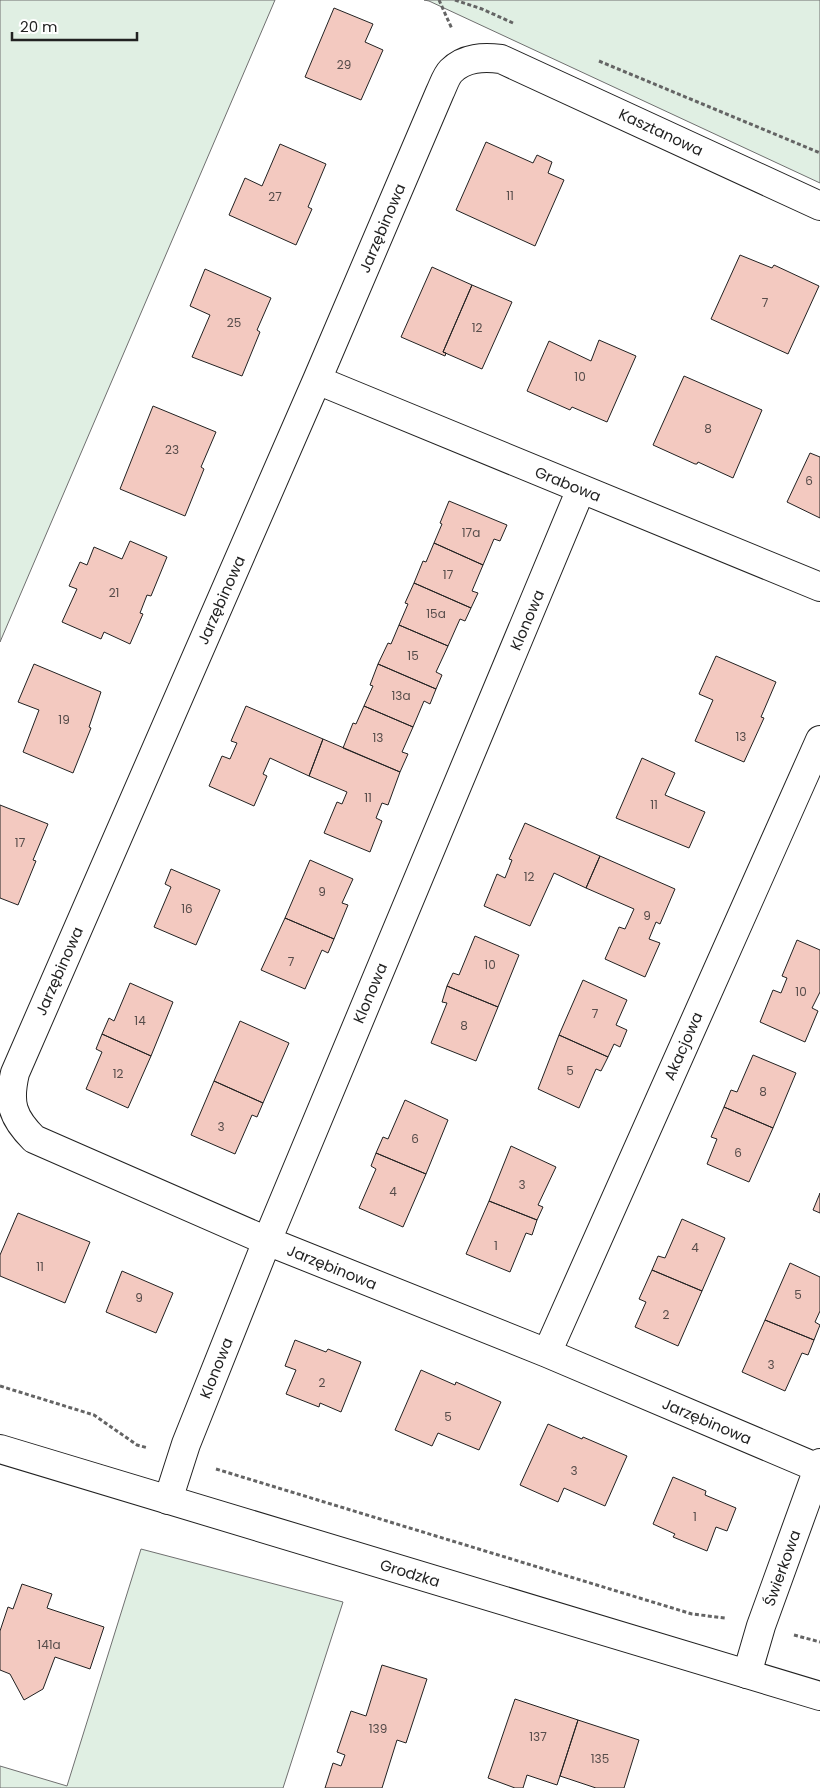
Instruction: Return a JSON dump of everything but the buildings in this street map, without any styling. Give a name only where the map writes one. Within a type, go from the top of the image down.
[{"type":"street","name":"Jarzębinowa","points":[[501,58],[482,57],[466,61],[451,71],[440,92],[317,380],[15,1073],[11,1092],[13,1107],[20,1125],[34,1139],[267,1241],[547,1353],[819,1465]]},
{"type":"street","name":"Kasztanowa","points":[[501,58],[820,206]]},
{"type":"street","name":"Grabowa","points":[[317,380],[820,587]]},
{"type":"street","name":"Klonowa","points":[[168,1500],[181,1458],[267,1241],[581,489]]},
{"type":"street","name":"Akacjowa","points":[[547,1353],[820,740]]},
{"type":"street","name":"Grodzka","points":[[0,1449],[820,1696]]},
{"type":"street","name":"Świerkowa","points":[[747,1674],[819,1465]]},
{"type":"path","points":[[455,0],[482,9],[518,25]]},
{"type":"path","points":[[598,61],[820,153]]},
{"type":"path","points":[[0,1386],[94,1415],[137,1445],[692,1614],[730,1618],[820,1642]]},
{"type":"green space","points":[[0,0],[275,0],[0,642]]},
{"type":"green space","points":[[424,0],[820,0],[820,183],[429,1]]},
{"type":"green space","points":[[141,1549],[343,1602],[283,1788],[0,1788],[0,1766],[67,1786]]}]
